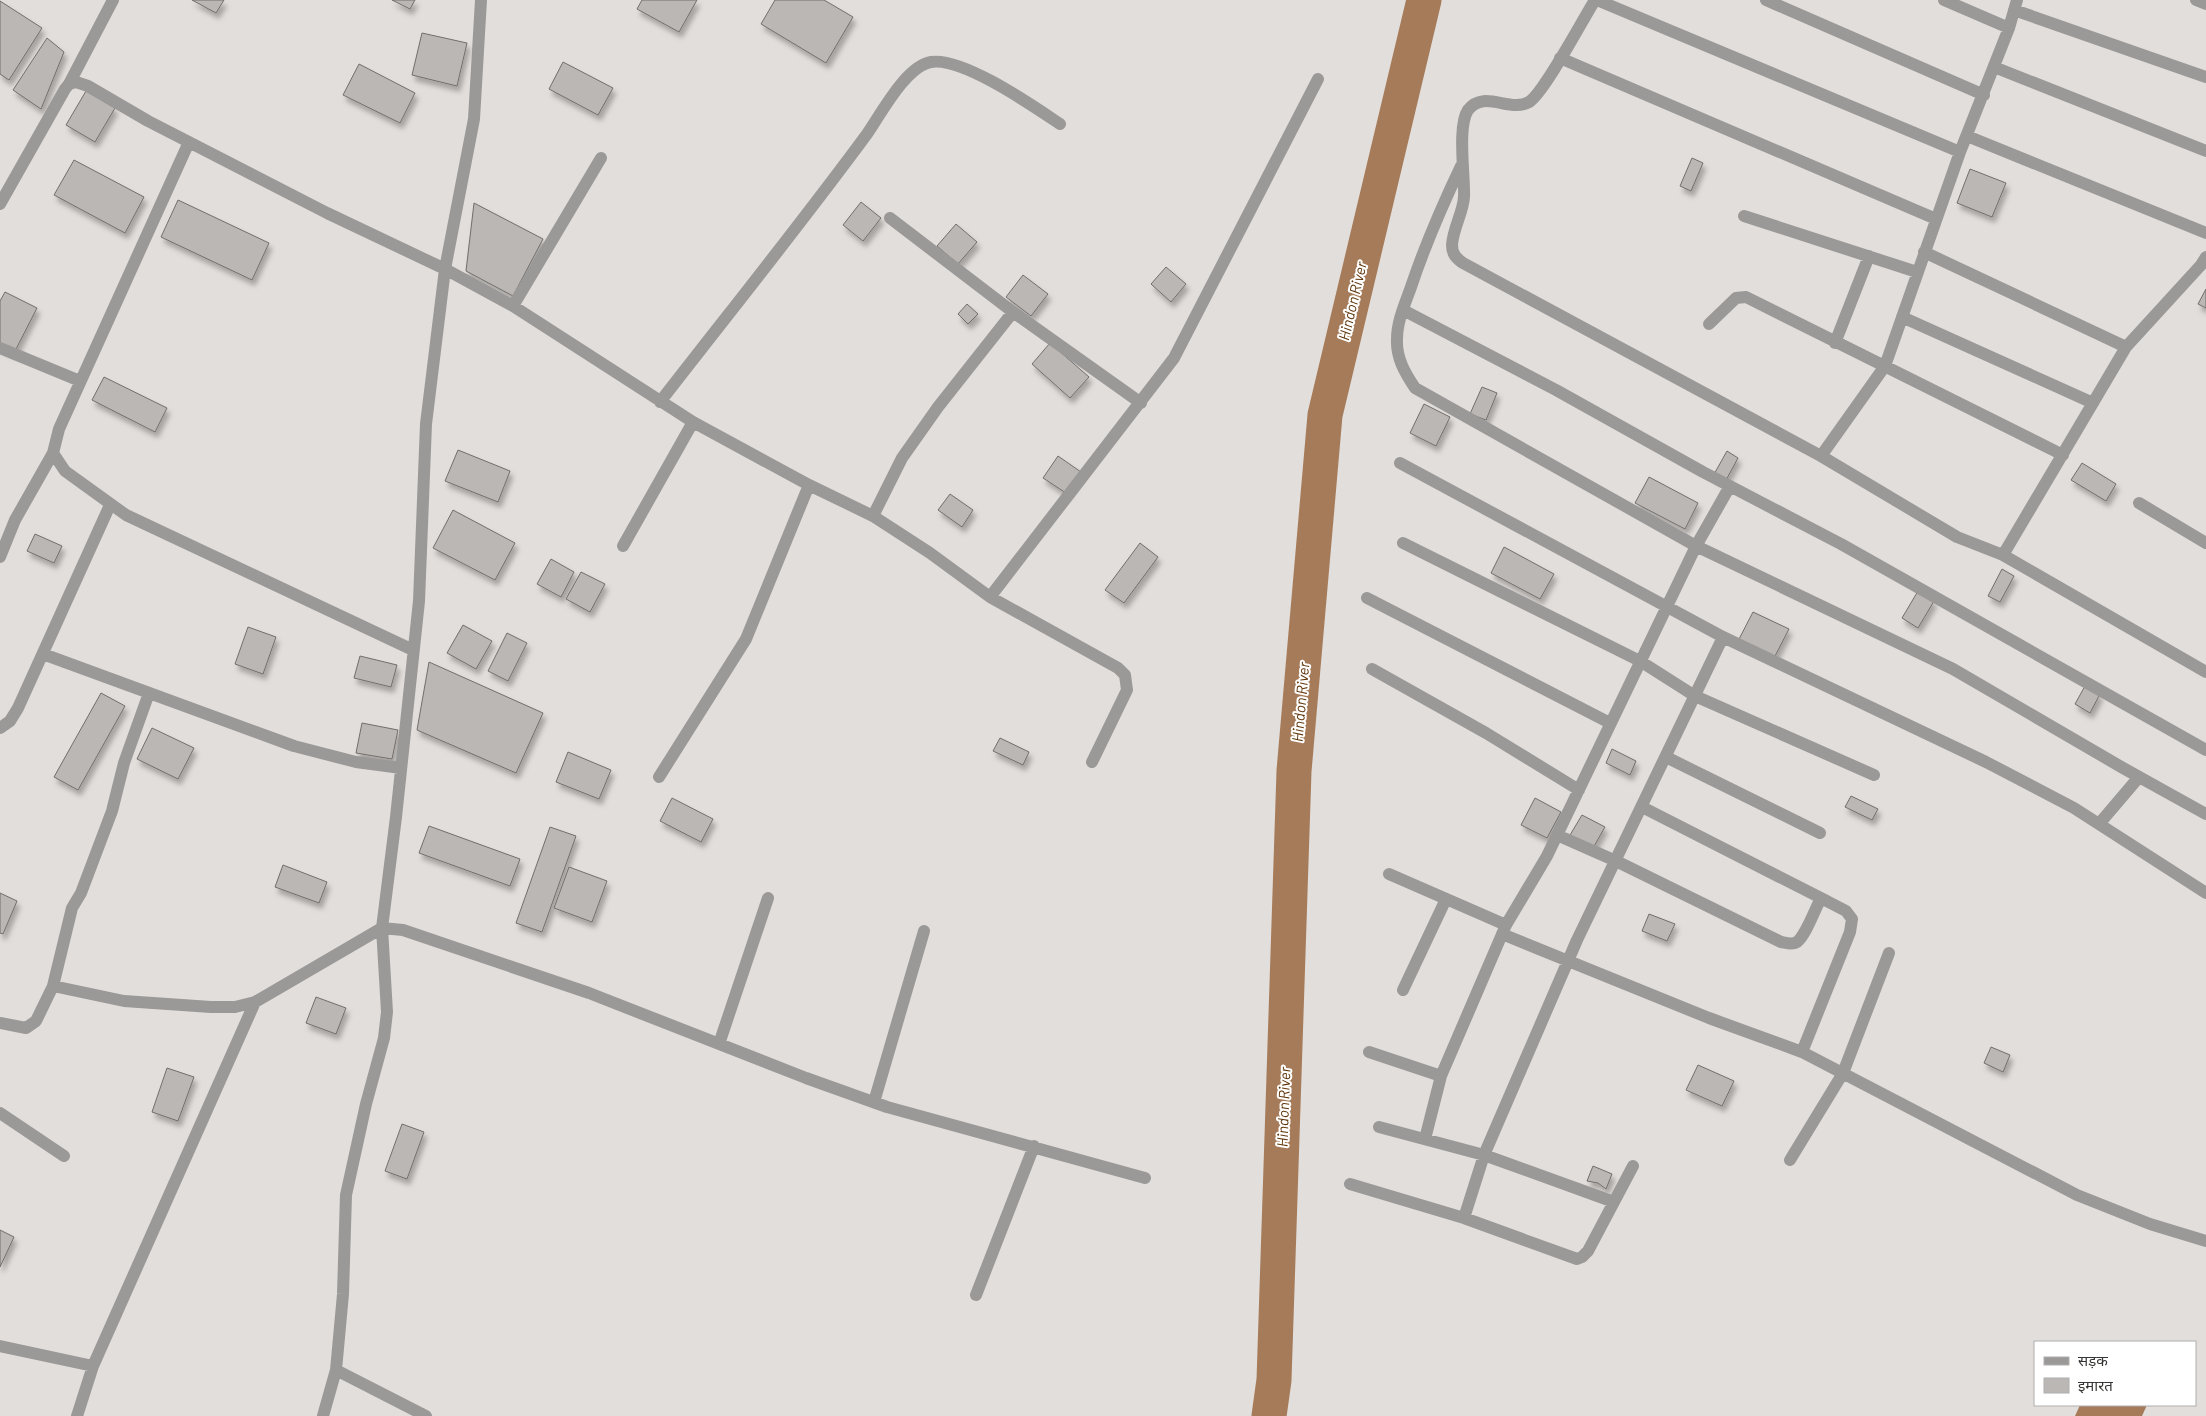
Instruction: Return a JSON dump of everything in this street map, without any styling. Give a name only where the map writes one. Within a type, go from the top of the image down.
[{"type":"street","points":[[0,204],[69,84],[113,0]]},
{"type":"street","points":[[323,1416],[336,1370],[343,1294],[346,1194],[366,1104],[384,1038],[387,1012],[382,928],[419,601],[426,424],[445,269],[474,120],[481,0]]},
{"type":"street","points":[[1960,152],[1596,0],[1532,101],[1524,105],[1514,106],[1491,101],[1478,102],[1468,111],[1463,123],[1464,195],[1462,210],[1452,245],[1454,256],[1463,263],[1821,456],[1957,537],[2004,555],[2206,672]]},
{"type":"street","points":[[1766,0],[1984,95]]},
{"type":"street","points":[[1944,0],[2009,28]]},
{"type":"street","points":[[2196,0],[2206,4]]},
{"type":"street","points":[[1821,456],[1884,366],[1960,152],[2009,28],[2015,5],[2206,77]]},
{"type":"street","points":[[1560,58],[1936,220]]},
{"type":"street","points":[[660,402],[867,134],[908,77],[920,65],[933,62],[956,66],[978,75],[999,85],[1060,124]]},
{"type":"street","points":[[1994,67],[2206,151]]},
{"type":"street","points":[[990,597],[1174,358],[1318,79]]},
{"type":"street","points":[[69,84],[76,82],[88,86],[189,142],[328,213],[445,269],[513,306],[660,402],[810,485],[872,516],[930,553],[990,597],[1118,668],[1124,675],[1126,690],[1092,762]]},
{"type":"street","points":[[1967,136],[2206,233]]},
{"type":"street","points":[[0,557],[15,520],[31,489],[54,453],[59,429],[189,142]]},
{"type":"street","points":[[513,306],[601,158]]},
{"type":"street","points":[[1463,162],[1429,236],[1398,322],[1396,340],[1398,358],[1415,388],[1696,546],[1953,669],[2206,814]]},
{"type":"street","points":[[1744,216],[1917,272]]},
{"type":"street","points":[[890,218],[1012,312],[1141,403]]},
{"type":"street","points":[[1924,252],[2126,347]]},
{"type":"street","points":[[1835,343],[1869,256]]},
{"type":"street","points":[[2004,555],[2126,347],[2201,265],[2206,257]]},
{"type":"street","points":[[1709,324],[1729,304],[1741,296],[2063,454]]},
{"type":"street","points":[[1402,310],[1556,390],[1730,486],[1841,544],[2206,750]]},
{"type":"street","points":[[872,516],[902,458],[938,407],[1012,312]]},
{"type":"street","points":[[1902,317],[2093,403]]},
{"type":"street","points":[[0,348],[80,381]]},
{"type":"street","points":[[623,546],[694,422]]},
{"type":"street","points":[[54,453],[65,471],[126,515],[413,650]]},
{"type":"street","points":[[1400,463],[1668,606],[1723,638],[1986,762],[2074,808],[2206,892]]},
{"type":"street","points":[[659,777],[746,640],[810,485]]},
{"type":"street","points":[[1425,1139],[1441,1076],[1504,929],[1547,856],[1696,546],[1730,486]]},
{"type":"street","points":[[2139,503],[2206,544]]},
{"type":"street","points":[[0,728],[10,721],[18,708],[110,505]]},
{"type":"street","points":[[1403,543],[1640,661],[1695,696],[1874,774]]},
{"type":"street","points":[[1367,598],[1610,723]]},
{"type":"street","points":[[1464,1218],[1484,1154],[1568,960],[1723,638]]},
{"type":"street","points":[[43,654],[294,746],[356,762],[401,768]]},
{"type":"street","points":[[1372,669],[1486,733],[1579,790]]},
{"type":"street","points":[[0,1023],[26,1028],[36,1021],[53,986],[72,908],[81,893],[112,811],[124,763],[149,693]]},
{"type":"street","points":[[1666,757],[1820,833]]},
{"type":"street","points":[[2099,824],[2139,777]]},
{"type":"street","points":[[1642,807],[1846,911],[1852,919],[1850,932],[1802,1052]]},
{"type":"street","points":[[1557,835],[1616,861],[1781,942],[1796,943],[1821,898]]},
{"type":"street","points":[[1389,874],[1446,899],[1568,960],[1709,1018],[1802,1052],[2077,1195],[2150,1224],[2206,1240]]},
{"type":"street","points":[[719,1044],[768,898]]},
{"type":"street","points":[[1402,990],[1446,899]]},
{"type":"street","points":[[53,986],[133,1002],[235,1007],[255,1002],[382,928],[403,930],[589,993],[806,1078],[874,1102],[1145,1178]]},
{"type":"street","points":[[874,1102],[924,931]]},
{"type":"street","points":[[1790,1160],[1843,1073],[1889,953]]},
{"type":"street","points":[[77,1416],[93,1366],[255,1002]]},
{"type":"street","points":[[1369,1052],[1441,1076]]},
{"type":"street","points":[[0,1114],[64,1156]]},
{"type":"street","points":[[1379,1127],[1484,1154],[1614,1202]]},
{"type":"street","points":[[976,1294],[1034,1146]]},
{"type":"street","points":[[1350,1184],[1464,1218],[1577,1259],[1582,1258],[1588,1251],[1633,1166]]},
{"type":"street","points":[[0,1346],[93,1366]]},
{"type":"street","points":[[336,1370],[426,1416]]},
{"type":"shaded area","points":[[2080,1406],[2147,1406],[2142,1416],[2075,1416]]},
{"type":"building","points":[[192,0],[224,0],[216,13]]},
{"type":"building","points":[[392,0],[415,0],[410,9]]},
{"type":"building","points":[[642,0],[697,0],[679,32],[637,9]]},
{"type":"building","points":[[775,0],[824,0],[853,17],[826,63],[761,24]]},
{"type":"building","points":[[0,1],[42,28],[9,80],[0,74]]},
{"type":"building","points":[[422,33],[467,43],[457,86],[412,75]]},
{"type":"building","points":[[47,38],[64,52],[41,109],[13,90]]},
{"type":"building","points":[[563,62],[613,88],[598,115],[549,89]]},
{"type":"building","points":[[359,64],[415,93],[400,123],[343,95]]},
{"type":"building","points":[[86,91],[115,108],[95,142],[66,125]]},
{"type":"building","points":[[1692,158],[1703,163],[1691,191],[1680,186]]},
{"type":"building","points":[[74,160],[144,197],[125,233],[54,195]]},
{"type":"building","points":[[1970,169],[2006,183],[1992,217],[1957,203]]},
{"type":"building","points":[[178,200],[269,243],[252,280],[161,237]]},
{"type":"building","points":[[861,202],[881,218],[863,241],[843,225]]},
{"type":"building","points":[[474,203],[543,239],[513,296],[466,271]]},
{"type":"building","points":[[956,224],[977,242],[958,264],[937,246]]},
{"type":"building","points":[[1166,267],[1186,284],[1171,302],[1151,284]]},
{"type":"building","points":[[1023,275],[1048,294],[1031,316],[1006,297]]},
{"type":"building","points":[[2206,289],[2206,308],[2198,304]]},
{"type":"building","points":[[5,292],[37,308],[14,353],[0,346],[0,301]]},
{"type":"building","points":[[967,304],[978,314],[968,324],[958,314]]},
{"type":"building","points":[[1050,343],[1089,377],[1070,398],[1032,364]]},
{"type":"building","points":[[104,377],[167,408],[155,432],[92,400]]},
{"type":"building","points":[[1482,387],[1497,393],[1486,420],[1470,414]]},
{"type":"building","points":[[1424,404],[1450,417],[1436,446],[1410,433]]},
{"type":"building","points":[[458,450],[510,471],[498,502],[445,481]]},
{"type":"building","points":[[1727,451],[1738,458],[1725,482],[1713,476]]},
{"type":"building","points":[[1058,456],[1081,472],[1066,493],[1043,478]]},
{"type":"building","points":[[2082,463],[2116,484],[2106,501],[2071,480]]},
{"type":"building","points":[[1649,477],[1698,503],[1685,529],[1635,503]]},
{"type":"building","points":[[950,494],[973,510],[962,527],[938,510]]},
{"type":"building","points":[[453,510],[515,543],[495,580],[433,548]]},
{"type":"building","points":[[35,534],[62,546],[54,563],[27,551]]},
{"type":"building","points":[[1140,543],[1158,557],[1124,603],[1105,590]]},
{"type":"building","points":[[1504,547],[1554,574],[1540,599],[1491,573]]},
{"type":"building","points":[[551,559],[574,572],[561,597],[537,584]]},
{"type":"building","points":[[2002,569],[2014,576],[2000,602],[1988,596]]},
{"type":"building","points":[[581,572],[605,584],[590,612],[566,599]]},
{"type":"building","points":[[1918,591],[1934,601],[1918,628],[1902,618]]},
{"type":"building","points":[[1753,612],[1789,629],[1774,658],[1738,641]]},
{"type":"building","points":[[463,625],[492,641],[476,669],[447,653]]},
{"type":"building","points":[[248,627],[276,637],[263,674],[235,664]]},
{"type":"building","points":[[507,633],[527,643],[508,681],[488,671]]},
{"type":"building","points":[[360,656],[397,665],[391,687],[354,678]]},
{"type":"building","points":[[429,662],[543,713],[516,773],[417,730]]},
{"type":"building","points":[[2085,686],[2100,694],[2090,713],[2075,704]]},
{"type":"building","points":[[101,693],[125,706],[78,790],[54,777]]},
{"type":"building","points":[[362,723],[398,730],[392,759],[356,753]]},
{"type":"building","points":[[152,728],[194,748],[178,779],[137,759]]},
{"type":"building","points":[[1000,738],[1029,752],[1023,765],[993,751]]},
{"type":"building","points":[[1612,749],[1636,761],[1630,775],[1606,763]]},
{"type":"building","points":[[568,752],[611,770],[599,799],[556,782]]},
{"type":"building","points":[[1851,796],[1878,809],[1872,820],[1845,807]]},
{"type":"building","points":[[672,798],[713,819],[701,842],[660,821]]},
{"type":"building","points":[[1535,798],[1561,812],[1547,838],[1521,825]]},
{"type":"building","points":[[1582,815],[1605,827],[1593,848],[1570,835]]},
{"type":"building","points":[[429,826],[520,859],[510,886],[419,853]]},
{"type":"building","points":[[550,827],[576,836],[542,932],[516,923]]},
{"type":"building","points":[[283,865],[327,882],[319,903],[275,887]]},
{"type":"building","points":[[569,867],[607,881],[592,922],[554,908]]},
{"type":"building","points":[[0,893],[17,901],[3,934],[0,933]]},
{"type":"building","points":[[1649,914],[1675,924],[1667,941],[1642,931]]},
{"type":"building","points":[[316,997],[346,1008],[336,1034],[306,1023]]},
{"type":"building","points":[[1991,1047],[2010,1055],[2003,1072],[1984,1063]]},
{"type":"building","points":[[1698,1065],[1734,1081],[1722,1106],[1686,1090]]},
{"type":"building","points":[[167,1068],[194,1077],[178,1121],[152,1112]]},
{"type":"building","points":[[402,1124],[424,1132],[407,1179],[385,1171]]},
{"type":"building","points":[[1593,1166],[1612,1174],[1606,1189],[1598,1183],[1587,1181]]},
{"type":"building","points":[[0,1230],[14,1237],[0,1267]]},
{"type":"waterway","name":"Hindon River","points":[[1269,1416],[1274,1380],[1294,771],[1325,415],[1424,0]]}]
